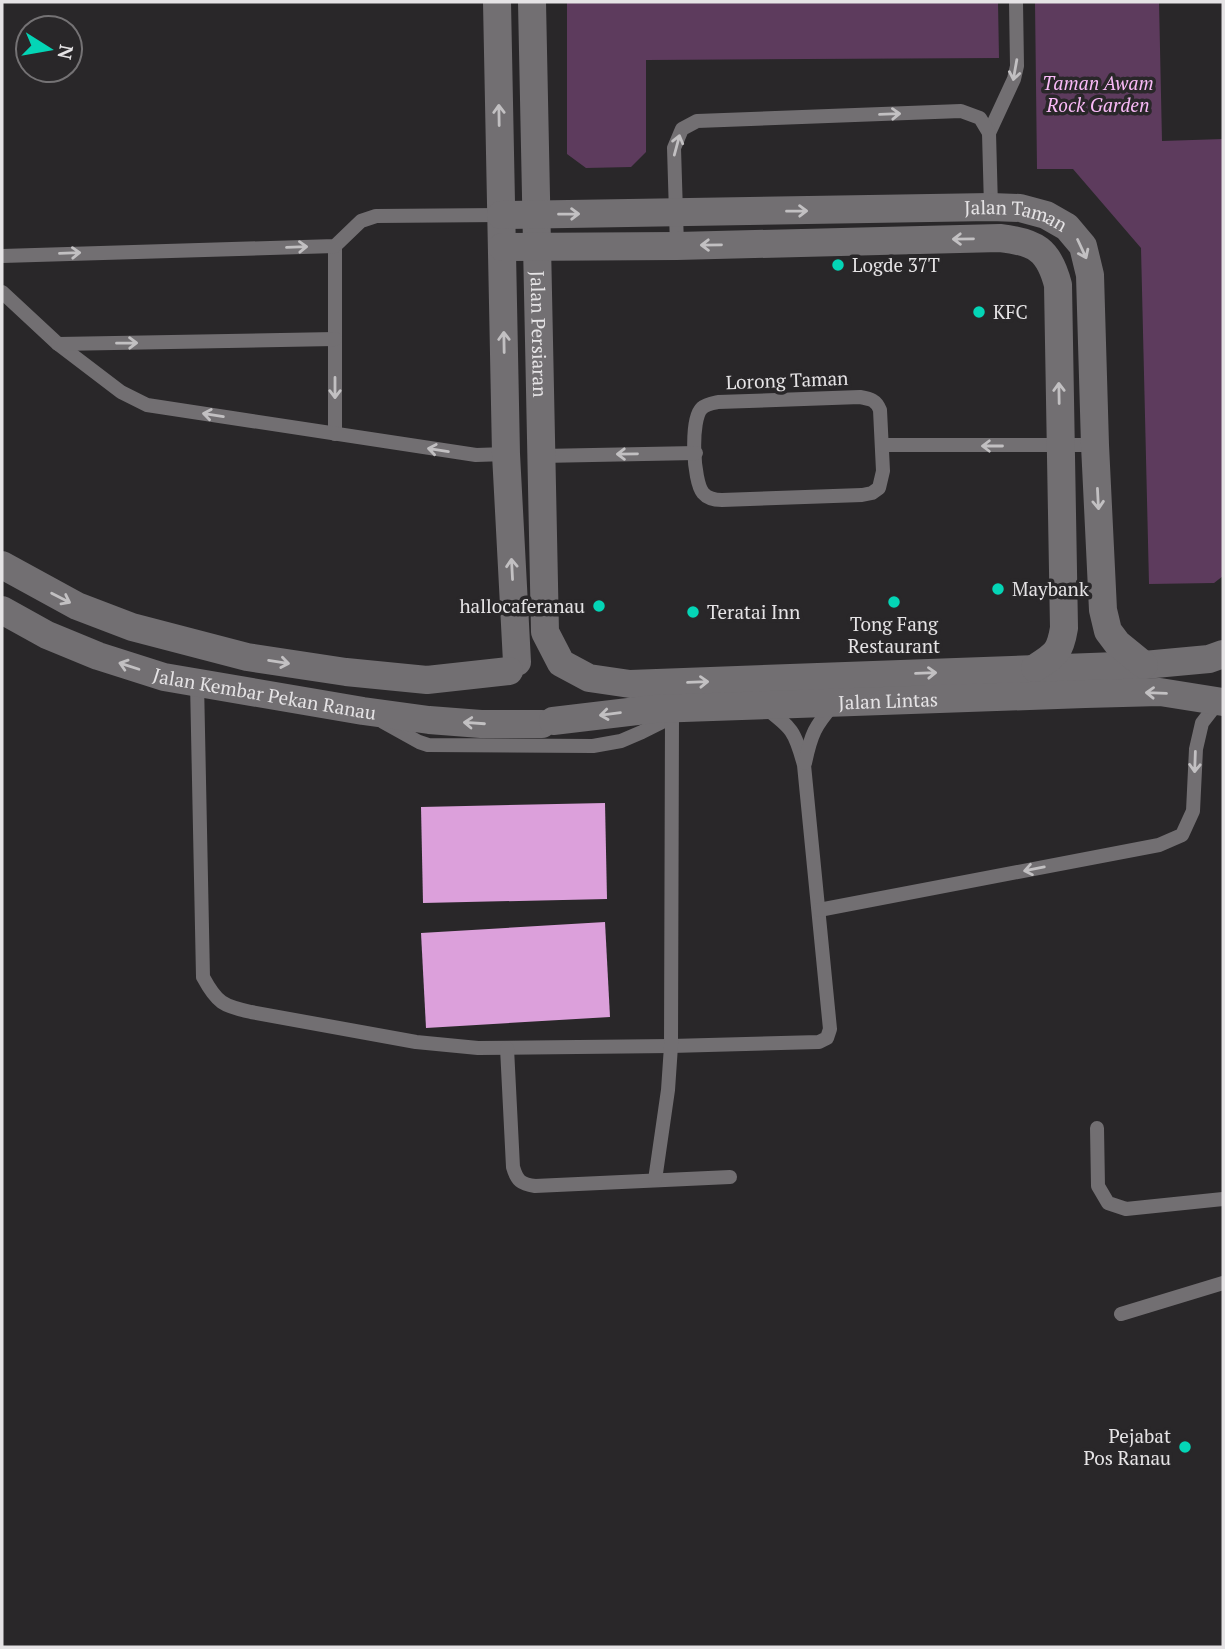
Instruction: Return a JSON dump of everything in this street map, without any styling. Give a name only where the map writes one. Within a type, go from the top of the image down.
[{"type":"street","name":"Jalan Persiaran","points":[[497,2],[509,682]]},
{"type":"street","name":"Jalan Persiaran","points":[[533,2],[545,632],[561,663]]},
{"type":"street","name":"Jalan Taman","points":[[501,215],[991,207],[1020,208],[1046,215],[1067,227],[1083,246],[1090,275],[1103,610],[1108,631],[1117,643],[1144,665]]},
{"type":"street","name":"Jalan Taman","points":[[502,247],[677,246],[1000,238],[1033,246],[1045,255],[1054,269],[1058,285],[1064,628],[1061,645],[1054,656],[1035,668]]},
{"type":"street","name":"Jalan Kembar Pekan Ranau","points":[[2,565],[39,587],[99,615],[132,627],[247,657],[346,672],[427,680],[509,682]]},
{"type":"street","name":"Jalan Kembar Pekan Ranau","points":[[2,610],[47,635],[99,656],[164,677],[363,711],[481,724],[547,723]]},
{"type":"street","name":"Jalan Lintas","points":[[561,663],[589,678],[630,684],[1144,665],[1209,659],[1223,654]]},
{"type":"street","points":[[528,657],[551,657],[561,663],[568,672],[573,694],[562,715],[547,723],[531,723],[521,720],[513,712],[509,682],[528,657]]},
{"type":"street","name":"Jalan Lintas","points":[[547,723],[654,709],[1160,692],[1221,701]]},
{"type":"lane","points":[[991,207],[989,133],[1014,79],[1017,66],[1016,2]]},
{"type":"lane","points":[[677,246],[674,148],[682,129],[696,121],[961,111],[981,118],[989,133]]},
{"type":"lane","points":[[2,256],[335,246],[361,221],[376,216],[501,215]]},
{"type":"lane","points":[[335,246],[335,434]]},
{"type":"lane","points":[[2,292],[58,344],[121,392],[147,405],[476,455],[506,454]]},
{"type":"lane","points":[[58,344],[335,339]]},
{"type":"lane","name":"Lorong Taman","points":[[860,397],[877,402],[882,445],[882,480],[872,493],[713,500],[705,496],[699,487],[696,418],[702,408],[718,402],[860,397]]},
{"type":"lane","points":[[882,445],[1095,445]]},
{"type":"lane","points":[[541,456],[696,453]]},
{"type":"lane","points":[[197,682],[203,977],[213,997],[232,1008],[251,1013],[416,1042],[478,1048],[819,1042],[827,1038],[830,1029],[804,765],[797,740],[786,723],[762,705]]},
{"type":"lane","points":[[818,910],[1158,845],[1182,835],[1193,811],[1196,749],[1202,723],[1221,701]]},
{"type":"lane","points":[[804,765],[809,740],[818,723],[835,703]]},
{"type":"lane","points":[[363,711],[428,745],[593,746],[621,741],[672,717],[701,708]]},
{"type":"lane","points":[[655,1180],[668,1090],[671,1046],[672,717]]},
{"type":"lane","points":[[507,1048],[513,1167],[516,1178],[524,1184],[535,1186],[730,1177]]},
{"type":"lane","points":[[1097,1128],[1098,1186],[1108,1203],[1126,1209],[1223,1199]]},
{"type":"lane","points":[[1121,1314],[1223,1283]]},
{"type":"green space","points":[[567,2],[998,2],[999,58],[646,60],[646,152],[631,167],[586,168],[567,154]]},
{"type":"green space","name":"Taman Awam Rock Garden","points":[[1035,2],[1159,2],[1162,141],[1223,139],[1223,576],[1214,583],[1149,584],[1141,248],[1073,169],[1037,169]]},
{"type":"building","points":[[605,803],[607,899],[423,903],[421,807]]},
{"type":"building","points":[[605,922],[610,1017],[426,1028],[421,933]]},
{"type":"place","name":"Logde 37T","points":[[838,265]]},
{"type":"place","name":"KFC","points":[[979,312]]},
{"type":"place","name":"Maybank","points":[[998,589]]},
{"type":"place","name":"Tong Fang Restaurant","points":[[894,602]]},
{"type":"place","name":"hallocaferanau","points":[[599,606]]},
{"type":"place","name":"Teratai Inn","points":[[693,612]]},
{"type":"place","name":"Pejabat Pos Ranau","points":[[1185,1447]]}]
